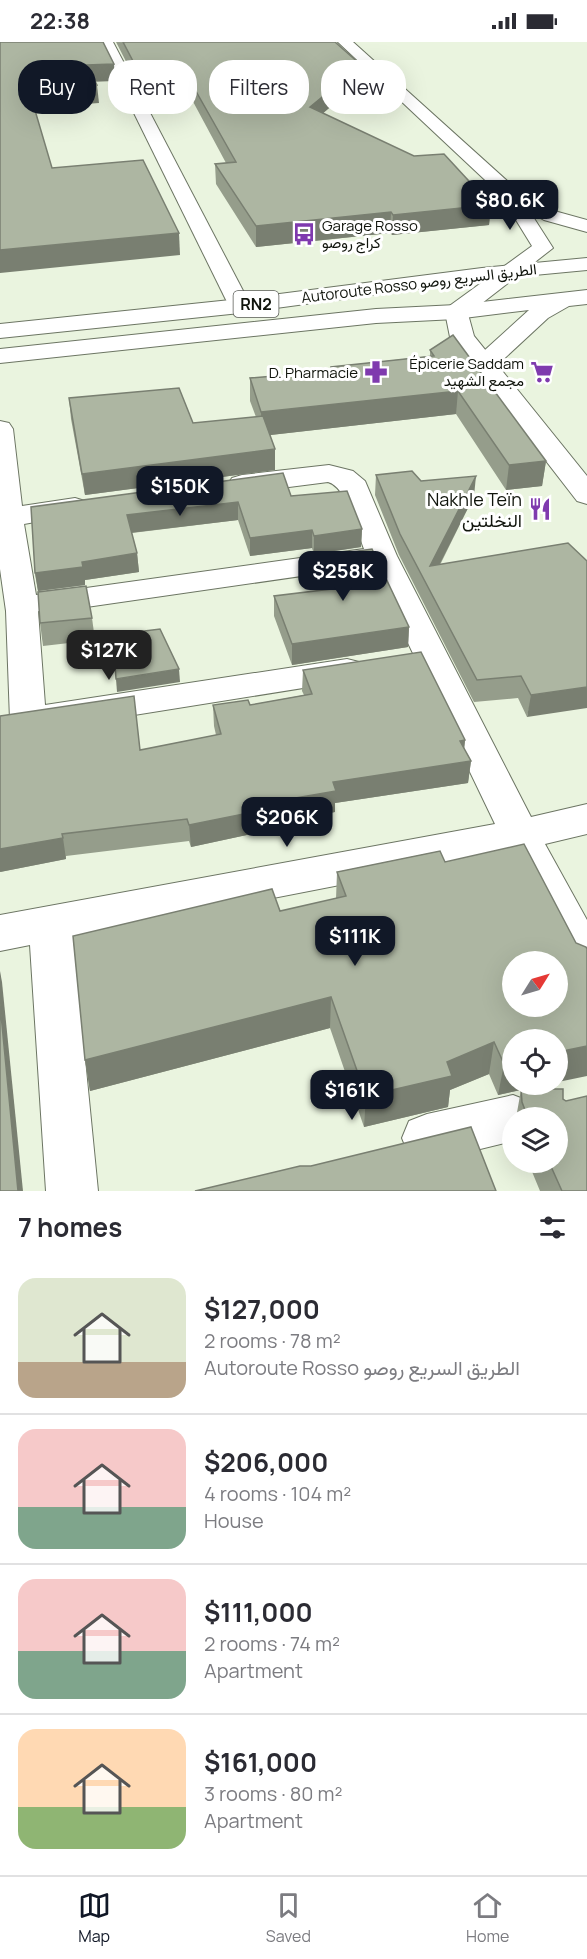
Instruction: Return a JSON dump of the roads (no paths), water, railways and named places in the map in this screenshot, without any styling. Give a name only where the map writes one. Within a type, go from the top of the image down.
[{"type":"main road","points":[[106,42],[240,306]]},
{"type":"main road","points":[[345,42],[507,191],[551,216],[587,226]]},
{"type":"main road","points":[[507,191],[543,248],[456,312],[462,337],[587,495]]},
{"type":"main road","name":"Autoroute Rosso الطريق السريع روصو","points":[[0,331],[240,306],[511,271],[587,264]]},
{"type":"main road","points":[[484,364],[540,313],[576,298]]},
{"type":"main road","name":"Autoroute Rosso الطريق السريع روصو","points":[[0,356],[376,315],[456,312],[576,298]]},
{"type":"main road","points":[[0,429],[8,516],[8,566],[21,606],[14,722],[432,657]]},
{"type":"main road","points":[[220,487],[329,473],[344,477],[355,487],[382,556],[520,835],[587,961]]},
{"type":"main road","points":[[8,516],[97,504]]},
{"type":"main road","points":[[21,606],[382,556]]},
{"type":"main road","points":[[0,933],[520,835],[587,819]]},
{"type":"main road","points":[[50,923],[72,1191]]},
{"type":"main road","points":[[388,1148],[502,1120]]},
{"type":"place","name":"Garage Rosso كراج روصو","points":[[304,234]]},
{"type":"place","name":"D. Pharmacie","points":[[376,372]]},
{"type":"place","name":"Épicerie Saddam مجمع الشهيد","points":[[542,372]]},
{"type":"place","name":"Nakhle Teïn النخلتين","points":[[540,509]]}]
